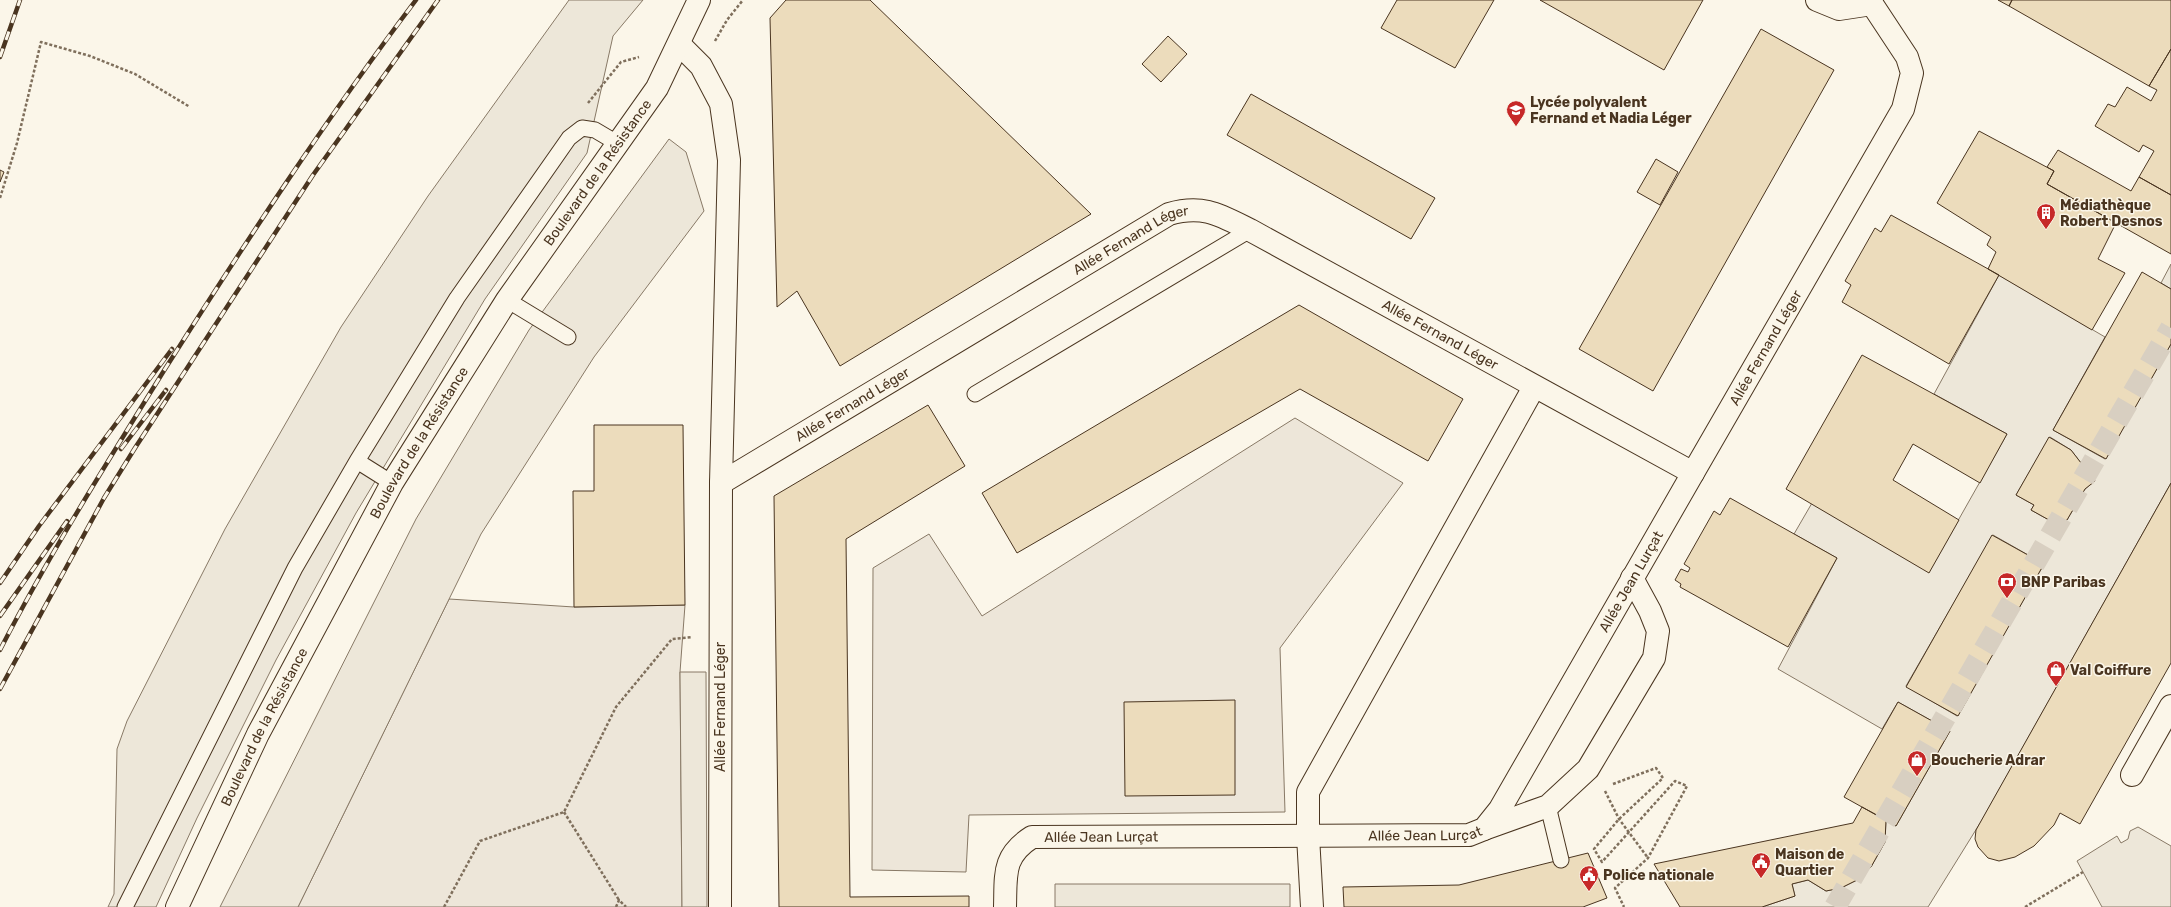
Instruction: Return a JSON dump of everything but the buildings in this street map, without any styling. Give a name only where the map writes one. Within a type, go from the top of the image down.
[{"type":"street","name":"Boulevard de la Résistance","points":[[177,907],[258,734],[392,483],[507,300],[657,88],[699,0]]},
{"type":"street","points":[[1818,0],[1839,9],[1872,2]]},
{"type":"street","name":"Allée Fernand Léger","points":[[721,483],[1169,214],[1184,210],[1198,209],[1217,214],[1250,230],[1692,473],[1903,109],[1908,95],[1912,73],[1907,57],[1872,2]]},
{"type":"street","name":"Allée Fernand Léger","points":[[679,44],[701,66],[721,104],[729,160],[721,483],[720,907]]},
{"type":"street","points":[[1312,907],[1308,836],[1308,792],[1534,387]]},
{"type":"street","name":"Allée Jean Lurçat","points":[[1005,907],[1006,868],[1012,855],[1020,845],[1032,837],[1469,835],[1484,829],[1500,809],[1692,473]]},
{"type":"street","points":[[1484,829],[1548,806],[1588,769],[1654,658],[1658,631],[1650,611],[1632,578]]},
{"type":"street","points":[[2132,775],[2171,706]]},
{"type":"lane","points":[[125,907],[295,568],[357,461],[457,298],[568,138],[582,128],[595,130],[617,143]]},
{"type":"lane","points":[[975,394],[1250,230]]},
{"type":"lane","points":[[507,300],[568,337]]},
{"type":"lane","points":[[357,461],[392,483]]},
{"type":"lane","points":[[1548,806],[1561,860]]},
{"type":"path","points":[[701,66],[726,20],[743,0]]},
{"type":"path","points":[[0,198],[17,143],[41,42],[90,56],[135,74],[190,107]]},
{"type":"path","points":[[568,138],[573,120],[621,62],[679,44]]},
{"type":"path","points":[[444,907],[480,841],[564,812],[616,706],[672,639],[720,635]]},
{"type":"path","points":[[1603,788],[1656,768],[1663,778],[1619,819],[1594,849],[1602,862],[1675,781],[1687,786],[1648,858],[1615,888],[1624,907]]},
{"type":"path","points":[[1588,769],[1603,788],[1619,819],[1648,858]]},
{"type":"path","points":[[564,812],[619,900],[626,907]]},
{"type":"path","points":[[2025,907],[2083,872]]},
{"type":"path","points":[[616,907],[619,900]]},
{"type":"shaded area","points":[[569,0],[643,0],[613,36],[587,153],[485,299],[356,513],[276,660],[197,818],[156,907],[108,907],[114,894],[117,749],[127,721],[225,529],[341,327],[428,196]]},
{"type":"shaded area","points":[[669,139],[686,152],[704,211],[594,357],[481,534],[298,907],[220,907],[416,519],[529,330]]},
{"type":"shaded area","points":[[2171,264],[2171,289],[2161,283]]},
{"type":"shaded area","points":[[1999,275],[2105,337],[2053,430],[2105,459],[2171,344],[2171,483],[1982,820],[1928,907],[1762,907],[1795,896],[1792,884],[1808,880],[1826,891],[1841,888],[1857,880],[1871,867],[1885,842],[1886,820],[1896,826],[1950,731],[1898,702],[1882,729],[1778,669],[1837,558],[1794,534],[1812,503],[1929,572],[2007,434],[1934,394]],"holes":[[[2050,437],[2071,450],[2095,481],[2085,489],[2067,520],[2058,525],[2031,510],[2034,505],[2016,495]],[[1993,535],[2044,564],[1957,716],[1906,686]]]},
{"type":"shaded area","points":[[1295,418],[1403,483],[1280,648],[1285,812],[969,815],[966,872],[872,870],[873,568],[929,534],[982,616]]},
{"type":"shaded area","points":[[449,599],[574,607],[685,605],[680,672],[682,907],[298,907]]},
{"type":"shaded area","points":[[680,672],[706,672],[707,907],[682,907]]},
{"type":"shaded area","points":[[2138,827],[2171,846],[2171,907],[2102,907],[2077,861],[2117,836],[2121,843],[2128,839],[2130,831]]},
{"type":"shaded area","points":[[1055,884],[1290,884],[1290,907],[1055,907]]},
{"type":"tunnel","points":[[1835,907],[2171,328]]},
{"type":"railway","points":[[0,57],[20,0]]},
{"type":"railway","points":[[0,650],[39,578],[80,508],[195,322],[318,136],[416,0]]},
{"type":"railway","points":[[0,689],[104,498],[135,448],[313,175],[438,0]]},
{"type":"railway","points":[[0,583],[39,526],[172,349]]},
{"type":"railway","points":[[121,449],[166,390]]},
{"type":"railway","points":[[0,616],[67,521]]},
{"type":"place","name":"Lycée polyvalent Fernand et Nadia Léger","points":[[1516,127]]},
{"type":"place","name":"Médiathèque Robert Desnos","points":[[2046,230]]},
{"type":"place","name":"BNP Paribas","points":[[2007,599]]},
{"type":"place","name":"Val Coiffure","points":[[2056,687]]},
{"type":"place","name":"Boucherie Adrar","points":[[1917,777]]},
{"type":"place","name":"Maison de Quartier","points":[[1761,879]]},
{"type":"place","name":"Police nationale","points":[[1589,892]]}]
